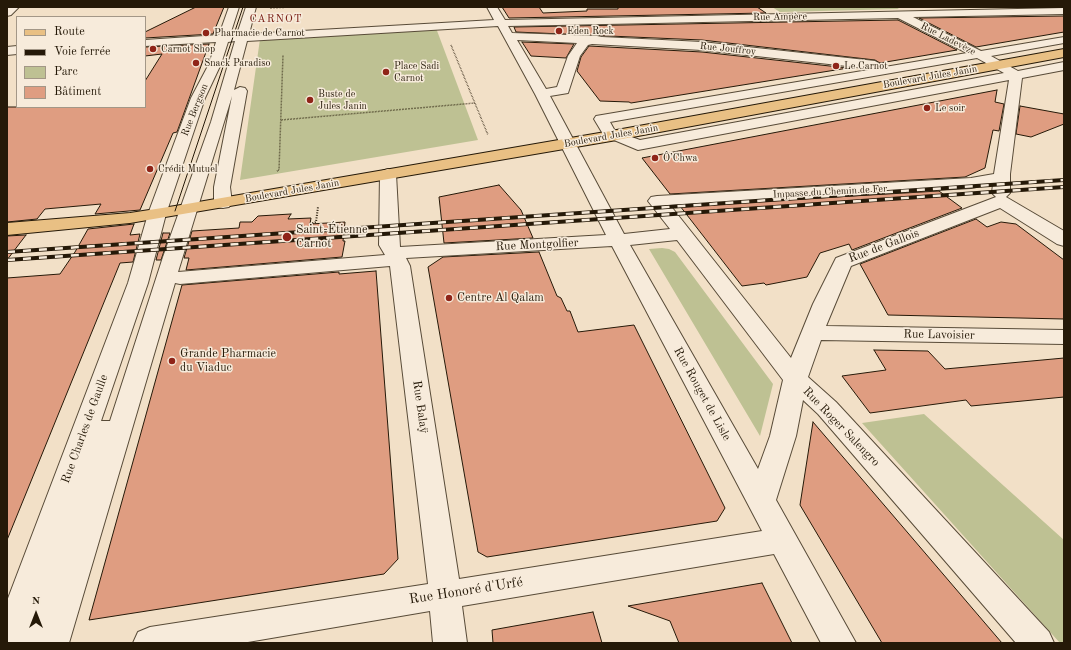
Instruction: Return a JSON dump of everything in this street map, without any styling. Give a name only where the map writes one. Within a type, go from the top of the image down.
[{"type":"main road","name":"Boulevard Jules Janin","points":[[7,229],[173,216],[223,203],[614,136],[1064,52]]},
{"type":"street","points":[[7,13],[14,7]]},
{"type":"street","name":"Rue Bergson","points":[[223,203],[222,187],[239,37],[234,7]]},
{"type":"street","points":[[35,643],[173,216],[218,122],[239,37],[250,7]]},
{"type":"street","points":[[492,7],[542,94],[566,144]]},
{"type":"street","points":[[542,94],[563,90],[574,56],[584,42],[607,38],[611,21],[608,7]]},
{"type":"street","name":"Rue Ampère","points":[[500,23],[899,14],[1046,9],[1064,11]]},
{"type":"street","name":"Rue Ladevèze","points":[[899,14],[998,64]]},
{"type":"street","points":[[712,18],[723,29]]},
{"type":"street","points":[[146,43],[500,23]]},
{"type":"street","name":"Rue Jouffroy","points":[[508,36],[746,50],[948,73]]},
{"type":"street","name":"Rue Bergson","points":[[173,216],[198,98],[215,64],[239,37]]},
{"type":"street","points":[[735,40],[746,50]]},
{"type":"street","points":[[1064,40],[601,119],[614,136],[638,145],[1064,66]]},
{"type":"street","points":[[998,64],[1016,75],[1064,78]]},
{"type":"street","points":[[1016,75],[1001,178],[1001,201],[1044,226],[1064,240]]},
{"type":"street","name":"Rue Rouget de Lisle","points":[[566,144],[839,643]]},
{"type":"street","name":"Rue Balaÿ","points":[[388,174],[389,245],[400,266],[445,595],[450,643]]},
{"type":"street","name":"Impasse du Chemin de Fer","points":[[657,201],[971,183],[1001,178]]},
{"type":"street","name":"Rue Roger Salengro","points":[[657,201],[681,234],[795,379],[827,408],[1037,643]]},
{"type":"street","name":"Rue de Gallois","points":[[760,501],[783,436],[795,379],[843,262],[1001,201]]},
{"type":"street","points":[[52,643],[98,501],[173,257],[173,216]]},
{"type":"street","name":"Rue Charles de Gaulle","points":[[8,643],[138,283],[173,216]]},
{"type":"street","name":"Rue Montgolfier","points":[[180,278],[395,257],[681,234]]},
{"type":"street","name":"Rue Lavoisier","points":[[814,333],[1064,338]]},
{"type":"street","name":"Rue Honoré d'Urfé","points":[[150,643],[782,540]]},
{"type":"path","points":[[443,26],[497,155]]},
{"type":"path","points":[[272,173],[279,170],[284,35]]},
{"type":"path","points":[[281,120],[475,103]]},
{"type":"path","points":[[310,224],[316,222],[318,216]]},
{"type":"green space","points":[[772,7],[896,7],[899,9],[780,12]]},
{"type":"green space","name":"Place Sadi Carnot","points":[[436,28],[478,140],[240,180],[260,39]]},
{"type":"green space","points":[[662,248],[675,252],[773,384],[760,436],[649,249]]},
{"type":"green space","points":[[924,414],[1064,540],[1064,643],[1060,643],[862,423]]},
{"type":"building","points":[[196,7],[224,7],[213,34],[146,38],[146,32]]},
{"type":"building","points":[[502,7],[539,7],[543,13],[587,11],[587,9],[618,9],[618,7],[757,7],[766,13],[509,18]]},
{"type":"building","points":[[1064,16],[1064,32],[976,47],[919,18]]},
{"type":"building","points":[[898,20],[957,50],[880,63],[875,60],[702,40],[516,32],[514,27]]},
{"type":"building","points":[[522,42],[574,44],[566,58],[531,56]]},
{"type":"building","points":[[209,44],[177,132],[173,133],[140,210],[95,214],[101,204],[45,209],[37,219],[7,222],[7,107],[146,108],[146,79],[162,54],[146,56],[146,47]]},
{"type":"building","points":[[589,46],[702,52],[848,68],[631,103],[600,101],[577,71],[581,57]]},
{"type":"building","points":[[997,90],[995,102],[1004,104],[999,131],[993,130],[985,168],[965,177],[670,194],[642,158]]},
{"type":"building","points":[[1020,106],[1064,114],[1064,124],[1031,137],[1016,134]]},
{"type":"building","points":[[499,185],[521,210],[533,238],[444,243],[439,197]]},
{"type":"building","points":[[939,191],[962,208],[852,250],[849,244],[820,253],[807,277],[766,285],[764,283],[742,286],[680,206]]},
{"type":"building","points":[[291,214],[288,219],[311,218],[310,224],[345,222],[343,241],[345,241],[342,257],[186,270],[189,258],[184,258],[192,231],[239,228],[240,222],[252,222],[258,216]]},
{"type":"building","points":[[976,219],[987,227],[1001,222],[1016,224],[1064,260],[1064,319],[888,315],[860,264]]},
{"type":"building","points":[[134,224],[130,235],[140,234],[133,262],[120,263],[7,540],[7,278],[60,274],[88,229]]},
{"type":"building","points":[[163,233],[170,233],[161,260],[156,260]]},
{"type":"building","points":[[26,235],[7,260],[7,236]]},
{"type":"building","points":[[539,252],[557,296],[561,298],[567,311],[570,311],[578,332],[634,325],[725,508],[717,521],[487,557],[478,552],[428,267],[443,257]]},
{"type":"building","points":[[376,271],[398,559],[384,574],[89,620],[182,285],[339,272],[339,274]]},
{"type":"building","points":[[874,350],[928,351],[945,369],[1064,358],[1064,397],[971,406],[966,400],[870,413],[842,376],[886,370]]},
{"type":"building","points":[[813,422],[1002,643],[882,643],[800,505]]},
{"type":"building","points":[[762,583],[792,643],[679,643],[670,621],[628,606]]},
{"type":"building","points":[[593,612],[602,643],[493,643],[492,630]]},
{"type":"tram line","points":[[175,211],[243,7]]},
{"type":"railway","points":[[7,252],[1064,180]]},
{"type":"railway","points":[[7,260],[1064,187]]},
{"type":"place","name":"Eden Rock","points":[[559,31]]},
{"type":"place","name":"Pharmacie de Carnot","points":[[206,33]]},
{"type":"place","name":"Carnot Shop","points":[[153,49]]},
{"type":"place","name":"Snack Paradiso","points":[[196,63]]},
{"type":"place","name":"Le Carnot","points":[[836,66]]},
{"type":"place","name":"Place Sadi Carnot","points":[[386,72]]},
{"type":"place","name":"Buste de Jules Janin","points":[[310,100]]},
{"type":"place","name":"Le soir","points":[[927,108]]},
{"type":"place","name":"Ô’Chwa","points":[[655,158]]},
{"type":"place","name":"Crédit Mutuel","points":[[150,169]]},
{"type":"place","name":"Saint-Étienne Carnot","points":[[287,237]]},
{"type":"place","name":"Centre Al Qalam","points":[[449,298]]},
{"type":"place","name":"Grande Pharmacie du Viaduc","points":[[172,361]]},
{"type":"district","name":"CARNOT","points":[[276,19]]}]
